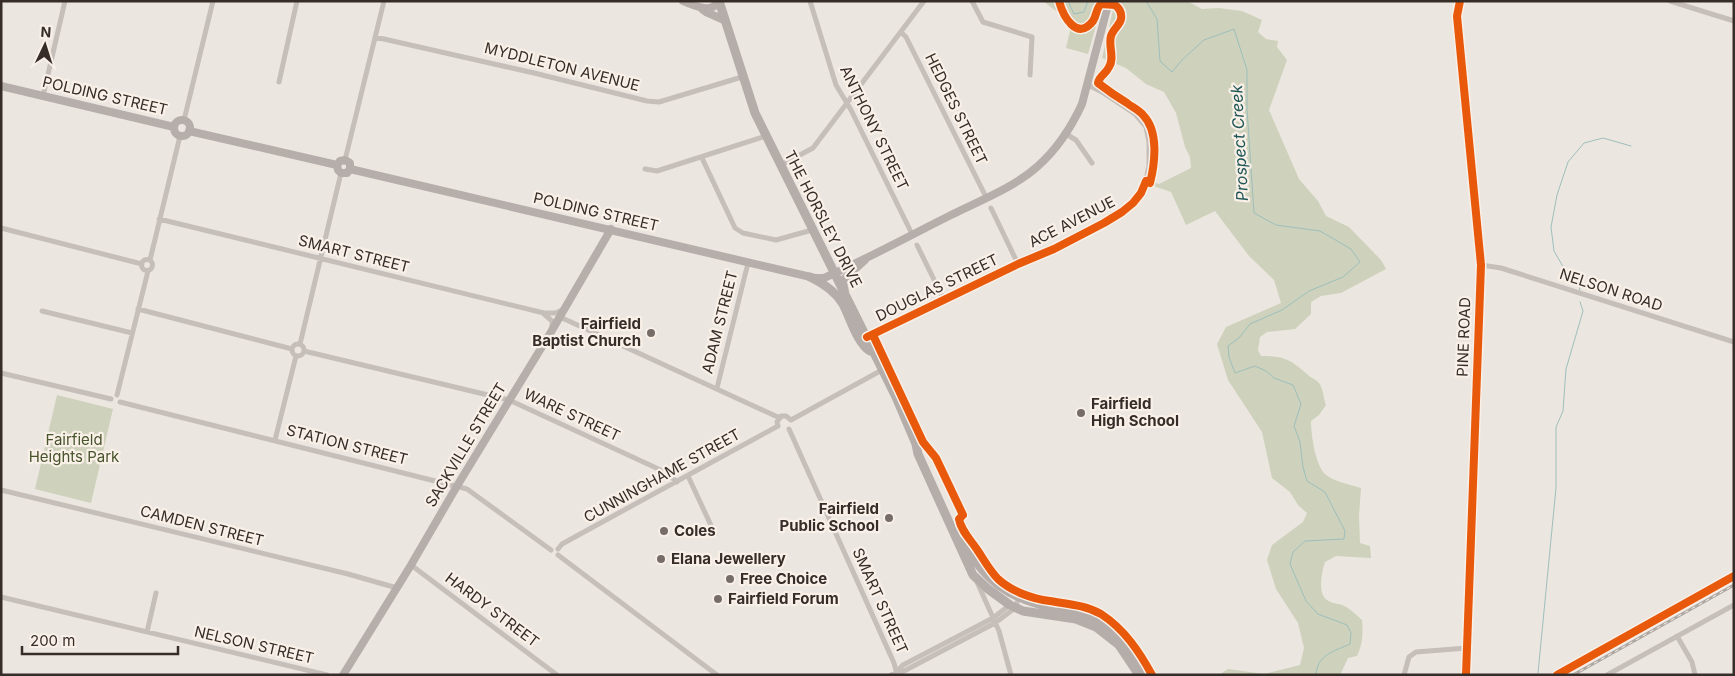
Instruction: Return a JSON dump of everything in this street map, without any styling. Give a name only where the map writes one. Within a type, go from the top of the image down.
[{"type":"main road","points":[[684,1],[724,20]]},
{"type":"main road","points":[[700,8],[712,8],[719,1]]},
{"type":"main road","name":"THE HORSLEY DRIVE","points":[[719,1],[752,107],[867,338],[973,575],[988,590],[1012,607],[1023,611],[1076,619],[1096,627],[1119,645],[1128,655],[1139,675]]},
{"type":"main road","name":"PINE ROAD","points":[[1460,1],[1457,16],[1480,265],[1466,675]]},
{"type":"main road","name":"POLDING STREET","points":[[350,169],[612,229],[748,263],[820,278],[834,273],[986,197],[1021,179],[1037,167],[1058,145],[1075,120],[1088,85],[1108,4]]},
{"type":"main road","name":"POLDING STREET","points":[[1,86],[174,127]]},
{"type":"main road","points":[[184,120],[189,124],[189,131],[185,135],[180,136],[175,132],[174,127],[177,122],[184,120]]},
{"type":"main road","points":[[189,131],[337,165]]},
{"type":"main road","points":[[345,160],[350,163],[350,169],[347,173],[342,173],[338,170],[337,165],[340,161],[345,160]]},
{"type":"main road","name":"SACKVILLE STREET","points":[[343,675],[612,229]]},
{"type":"main road","points":[[845,292],[845,278],[868,256]]},
{"type":"main road","points":[[810,277],[832,290],[842,302],[866,349],[874,354]]},
{"type":"main road","name":"THE HORSLEY DRIVE","points":[[916,444],[923,452],[980,568],[994,582],[1019,597],[1049,607],[1088,615],[1110,627],[1128,646],[1146,675]]},
{"type":"street","points":[[43,96],[65,1]]},
{"type":"street","points":[[184,120],[214,1]]},
{"type":"street","points":[[279,82],[298,1]]},
{"type":"street","points":[[345,160],[384,1]]},
{"type":"street","name":"ANTHONY STREET","points":[[810,1],[836,85],[912,234]]},
{"type":"street","points":[[781,165],[813,148],[924,1]]},
{"type":"street","points":[[972,1],[984,22],[1032,37],[1030,75]]},
{"type":"street","points":[[1670,1],[1734,21]]},
{"type":"street","name":"HEDGES STREET","points":[[901,32],[906,38],[986,197]]},
{"type":"street","name":"MYDDLETON AVENUE","points":[[375,37],[647,101],[659,102],[742,77]]},
{"type":"street","name":"ACE AVENUE","points":[[1018,264],[1054,249],[1122,212],[1137,199],[1145,185],[1150,152],[1148,133],[1143,122],[1129,109],[1088,85]]},
{"type":"street","points":[[1066,134],[1076,140],[1092,163]]},
{"type":"street","points":[[111,400],[112,396],[116,395],[148,270],[153,266],[153,262],[150,260],[180,136]]},
{"type":"street","points":[[645,169],[657,171],[766,136]]},
{"type":"street","points":[[702,158],[735,228],[743,233],[776,240],[782,240],[812,230]]},
{"type":"street","points":[[296,356],[302,355],[304,351],[300,344],[342,173]]},
{"type":"street","points":[[991,208],[1018,264]]},
{"type":"street","name":"SMART STREET","points":[[159,219],[544,313]]},
{"type":"street","points":[[1,228],[142,264]]},
{"type":"street","points":[[917,245],[944,300]]},
{"type":"street","points":[[142,264],[145,260],[150,260]]},
{"type":"street","name":"ADAM STREET","points":[[717,388],[748,263]]},
{"type":"street","points":[[142,264],[143,269],[148,270]]},
{"type":"street","name":"DOUGLAS STREET","points":[[867,338],[1018,264]]},
{"type":"street","name":"NELSON ROAD","points":[[1480,265],[1501,268],[1734,342]]},
{"type":"street","points":[[544,313],[556,313],[567,306]]},
{"type":"street","points":[[138,309],[292,348]]},
{"type":"street","points":[[42,311],[132,333]]},
{"type":"street","points":[[544,313],[552,320],[551,332]]},
{"type":"street","points":[[560,317],[780,418]]},
{"type":"street","points":[[296,356],[292,353],[292,348],[294,344],[300,344]]},
{"type":"street","name":"WARE STREET","points":[[304,351],[509,400],[664,472],[677,482]]},
{"type":"street","points":[[275,440],[296,356]]},
{"type":"street","points":[[791,420],[882,370]]},
{"type":"street","points":[[1,373],[111,400],[115,404],[120,402],[120,397],[116,395]]},
{"type":"street","name":"STATION STREET","points":[[120,402],[467,489],[551,550]]},
{"type":"street","points":[[786,416],[791,420],[791,426],[788,429],[784,430],[778,426],[777,422],[780,418],[786,416]]},
{"type":"street","name":"CUNNINGHAME STREET","points":[[558,548],[562,544],[778,426]]},
{"type":"street","name":"SMART STREET","points":[[788,429],[894,663],[894,674]]},
{"type":"street","points":[[688,476],[715,534]]},
{"type":"street","name":"CAMDEN STREET","points":[[1,490],[339,572],[397,588]]},
{"type":"street","points":[[558,555],[560,552],[558,548],[554,547],[551,550],[552,555],[558,555],[717,675]]},
{"type":"street","name":"HARDY STREET","points":[[411,565],[557,675]]},
{"type":"street","points":[[973,575],[994,620],[1011,675]]},
{"type":"street","points":[[147,632],[156,593]]},
{"type":"street","name":"NELSON STREET","points":[[1,597],[327,675]]},
{"type":"street","points":[[894,674],[903,665],[994,620],[1012,607],[1019,597]]},
{"type":"street","points":[[1607,675],[1734,605]]},
{"type":"street","points":[[1677,636],[1692,662],[1695,675]]},
{"type":"street","points":[[1404,675],[1409,657],[1416,652],[1467,648]]},
{"type":"green space","points":[[1043,1],[1103,1],[1088,54],[1066,48],[1070,31],[1060,14]]},
{"type":"green space","points":[[1115,1],[1187,1],[1202,9],[1219,8],[1242,11],[1262,20],[1258,32],[1266,39],[1278,41],[1277,47],[1287,60],[1269,110],[1299,179],[1318,201],[1326,216],[1349,227],[1381,260],[1386,269],[1341,293],[1321,296],[1311,302],[1311,314],[1295,329],[1267,332],[1260,337],[1258,350],[1261,356],[1286,359],[1319,383],[1326,405],[1319,415],[1311,421],[1316,456],[1325,474],[1332,479],[1361,488],[1360,543],[1370,546],[1371,558],[1336,556],[1325,562],[1322,576],[1321,587],[1324,597],[1330,602],[1348,608],[1362,620],[1362,638],[1357,656],[1348,658],[1340,675],[1219,675],[1228,669],[1264,674],[1300,665],[1304,648],[1298,623],[1276,589],[1267,560],[1272,545],[1303,522],[1307,513],[1298,505],[1290,492],[1272,478],[1262,432],[1228,380],[1217,344],[1226,327],[1281,303],[1274,280],[1249,256],[1215,211],[1186,225],[1171,192],[1151,185],[1153,182],[1159,184],[1191,168],[1190,157],[1185,147],[1176,113],[1164,92],[1146,84],[1126,68],[1102,58]]},
{"type":"green space","name":"Fairfield Heights Park","points":[[57,395],[113,409],[91,503],[35,489]]},
{"type":"waterway","name":"Prospect Creek","points":[[1068,1],[1074,14],[1084,12],[1088,1]]},
{"type":"waterway","name":"Prospect Creek","points":[[1146,1],[1157,19],[1160,61],[1172,72],[1204,40],[1234,29],[1247,70],[1247,109],[1254,213],[1276,225],[1320,231],[1351,249],[1360,262],[1343,277],[1309,291],[1282,310],[1250,324],[1239,338],[1228,346],[1229,357],[1235,373],[1255,366],[1266,371],[1274,378],[1293,385],[1301,404],[1294,426],[1300,442],[1307,481],[1325,492],[1345,531],[1344,539],[1305,541],[1293,552],[1290,564],[1306,601],[1318,614],[1347,625],[1351,633],[1350,644],[1333,651],[1323,658],[1317,668],[1316,675]]},
{"type":"waterway","points":[[1580,290],[1578,283],[1565,270],[1554,251],[1551,227],[1557,195],[1568,162],[1584,143],[1603,138],[1631,146]]},
{"type":"waterway","points":[[1538,673],[1556,488],[1556,427],[1563,411],[1566,369],[1583,311],[1580,302]]},
{"type":"railway","points":[[1573,675],[1734,585]]},
{"type":"cycle path","points":[[867,337],[1018,264],[1054,249],[1104,223],[1133,203],[1141,193],[1146,181],[1150,183],[1154,157],[1154,138],[1148,122],[1140,112],[1098,83],[1111,63],[1110,40],[1120,21],[1120,11],[1115,5],[1101,4],[1093,21],[1082,29],[1076,28],[1067,19],[1059,1]]},
{"type":"cycle path","points":[[1460,1],[1457,16],[1481,265],[1466,675]]},
{"type":"cycle path","points":[[873,335],[923,442],[936,458],[963,515],[959,519],[962,528],[995,576],[1015,591],[1043,600],[1082,607],[1101,614],[1117,626],[1130,641],[1152,675]]},
{"type":"cycle path","points":[[1557,675],[1734,576]]},
{"type":"place","name":"Fairfield Baptist Church","points":[[651,333]]},
{"type":"place","name":"Fairfield High School","points":[[1081,413]]},
{"type":"place","name":"Fairfield Public School","points":[[889,518]]},
{"type":"place","name":"Coles","points":[[664,531]]},
{"type":"place","name":"Elana Jewellery","points":[[661,559]]},
{"type":"place","name":"Free Choice","points":[[730,579]]},
{"type":"place","name":"Fairfield Forum","points":[[718,599]]}]
